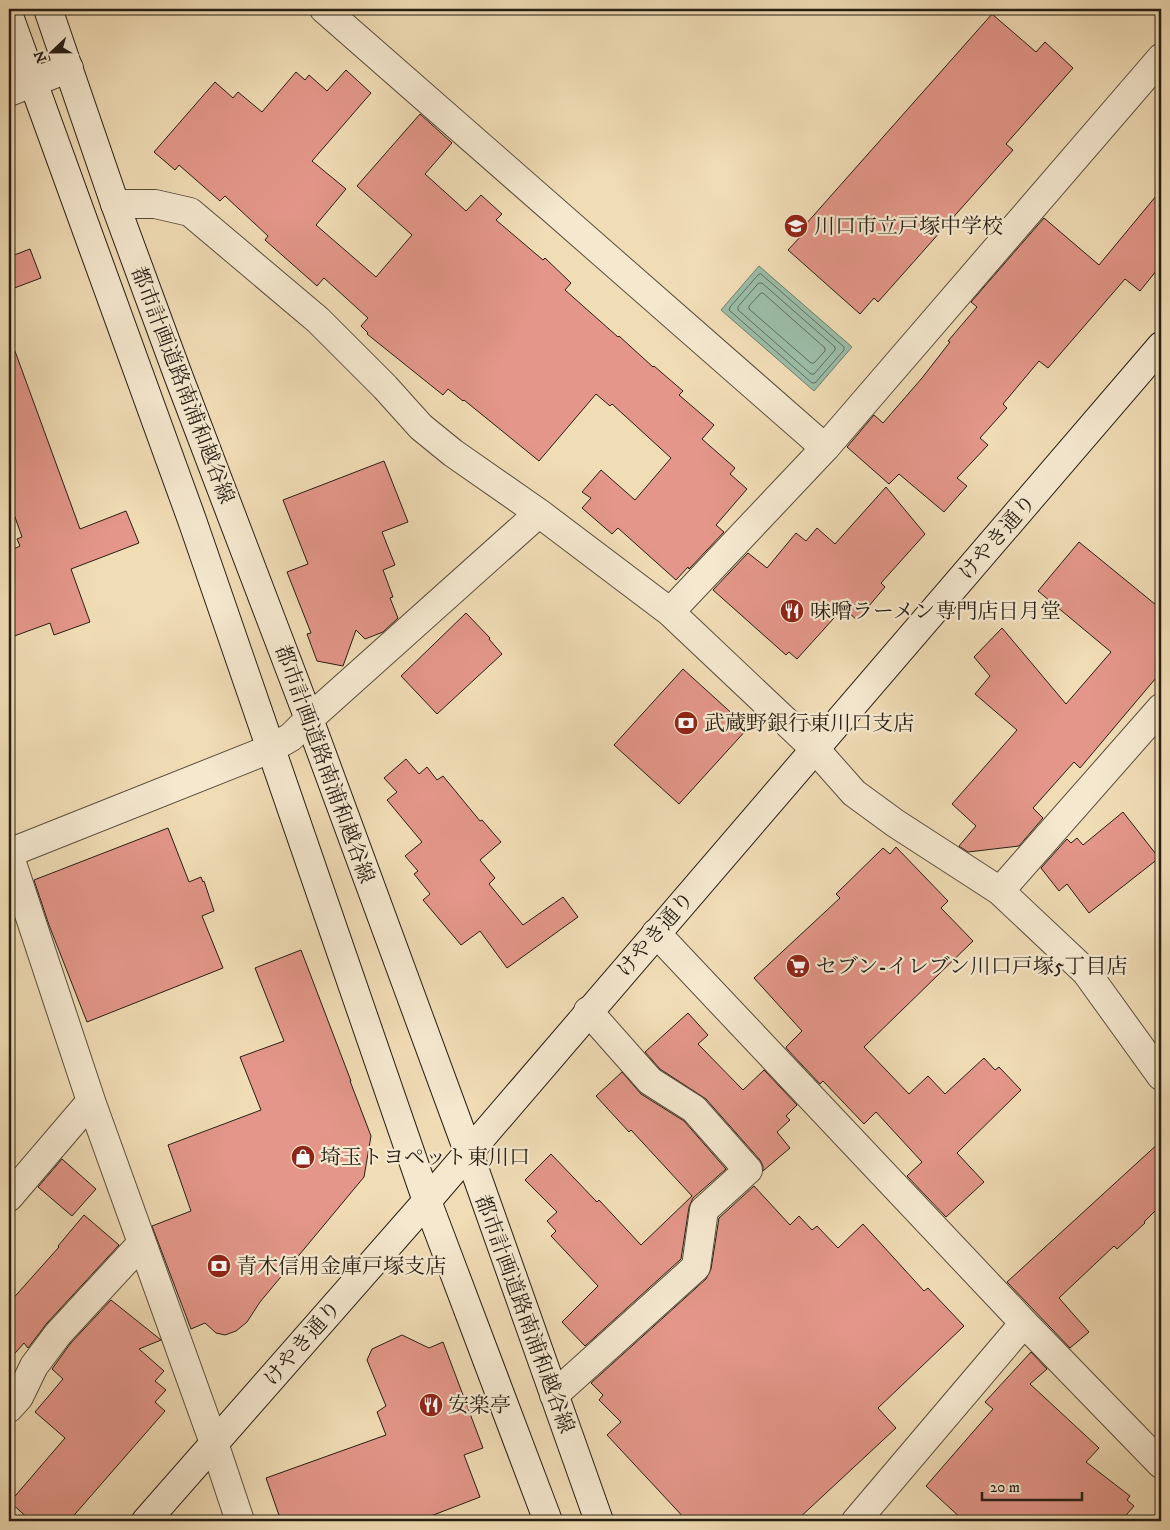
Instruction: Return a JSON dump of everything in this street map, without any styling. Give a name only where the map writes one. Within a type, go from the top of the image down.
[{"type":"street","name":"都市計画道路南浦和越谷線","points":[[48,9],[115,204],[309,719],[468,1151],[598,1521]]},
{"type":"street","points":[[324,9],[825,448]]},
{"type":"street","name":"都市計画道路南浦和越谷線","points":[[9,16],[192,520],[427,1201],[548,1521]]},
{"type":"street","points":[[670,612],[825,448],[1161,58]]},
{"type":"street","points":[[9,92],[69,68]]},
{"type":"street","points":[[115,204],[155,204],[190,212],[318,320],[385,387],[421,427],[453,453],[539,513],[670,612],[815,749],[854,793],[896,823],[1000,891],[1086,972],[1161,1076]]},
{"type":"street","name":"けやき通り","points":[[146,1521],[427,1201],[588,1011],[1161,346]]},
{"type":"street","points":[[240,1521],[214,1443],[91,1102],[9,854],[270,749],[291,738],[309,719],[539,513]]},
{"type":"street","points":[[1000,891],[1161,708]]},
{"type":"street","points":[[656,933],[1161,1464]]},
{"type":"street","points":[[554,1395],[696,1267],[704,1210],[748,1170],[694,1109],[650,1081],[588,1011]]},
{"type":"street","points":[[9,1197],[91,1102]]},
{"type":"street","points":[[9,1408],[19,1397],[34,1366],[58,1334],[142,1243]]},
{"type":"street","points":[[856,1521],[1024,1322]]},
{"type":"water","points":[[759,266],[852,347],[814,391],[721,310]]},
{"type":"building","points":[[992,14],[1036,52],[1045,42],[1073,68],[1006,144],[1013,150],[878,302],[874,298],[860,314],[788,250],[802,235],[798,233]]},
{"type":"building","points":[[346,70],[371,93],[312,161],[346,189],[316,225],[376,277],[412,235],[357,186],[420,114],[452,143],[425,174],[466,211],[481,195],[502,214],[496,220],[543,260],[545,258],[571,283],[565,290],[683,391],[679,395],[714,425],[702,439],[735,468],[730,474],[747,489],[716,525],[724,532],[676,580],[618,528],[612,534],[582,508],[591,498],[582,492],[601,470],[635,500],[671,458],[612,404],[610,406],[596,394],[539,461],[464,400],[448,389],[443,395],[367,334],[361,326],[368,318],[324,278],[317,286],[265,240],[268,236],[225,196],[220,201],[179,165],[175,170],[154,152],[215,82],[233,98],[238,92],[262,112],[296,72],[305,80],[309,75],[327,91]]},
{"type":"building","points":[[1161,190],[1161,265],[1140,291],[1125,279],[1048,368],[1039,361],[1003,404],[1007,408],[980,438],[988,445],[957,478],[967,486],[944,512],[899,474],[889,484],[847,447],[874,415],[883,423],[922,378],[950,342],[948,341],[977,307],[971,302],[1044,218],[1099,265]]},
{"type":"building","points":[[30,249],[41,278],[9,290],[9,257]]},
{"type":"building","points":[[12,343],[80,529],[126,511],[139,543],[71,569],[90,622],[54,635],[50,623],[9,638],[9,551],[20,546],[17,539],[22,537],[9,500],[9,344]]},
{"type":"building","points":[[384,461],[408,522],[382,532],[395,565],[383,570],[393,597],[390,598],[398,618],[383,632],[365,639],[356,630],[343,666],[317,661],[307,634],[311,633],[287,572],[308,564],[283,500]]},
{"type":"building","points":[[886,487],[925,534],[881,583],[885,587],[857,620],[843,608],[797,659],[789,652],[786,655],[713,590],[748,553],[767,568],[796,533],[806,541],[817,528],[835,544]]},
{"type":"building","points":[[1079,542],[1161,609],[1161,672],[1080,768],[1074,762],[1033,808],[1043,818],[1019,846],[968,852],[959,846],[976,826],[952,804],[1017,730],[975,694],[990,676],[974,657],[1002,628],[1066,704],[1111,652],[1038,591]]},
{"type":"building","points":[[466,613],[490,638],[502,654],[437,714],[401,676]]},
{"type":"building","points":[[683,669],[748,728],[679,804],[614,745]]},
{"type":"building","points":[[406,759],[419,774],[427,767],[437,780],[443,776],[480,821],[482,820],[501,842],[480,860],[495,878],[489,884],[523,925],[563,897],[578,917],[507,968],[480,931],[461,945],[423,900],[430,894],[414,874],[418,871],[405,856],[422,842],[387,800],[397,792],[384,778]]},
{"type":"building","points":[[1123,812],[1159,858],[1089,913],[1067,884],[1059,891],[1041,868],[1067,839],[1071,843],[1077,838],[1083,845]]},
{"type":"building","points":[[168,828],[189,882],[201,877],[204,881],[214,911],[202,916],[223,968],[87,1022],[49,925],[34,880]]},
{"type":"building","points":[[896,847],[948,901],[941,908],[973,941],[864,1047],[909,1094],[928,1076],[945,1094],[984,1058],[995,1070],[999,1067],[1021,1090],[957,1153],[984,1182],[946,1217],[907,1176],[922,1162],[876,1112],[864,1124],[823,1081],[820,1084],[787,1049],[786,1047],[802,1031],[754,978],[840,898],[836,894],[883,848],[890,854]]},
{"type":"building","points":[[301,950],[371,1136],[364,1177],[260,1302],[247,1322],[236,1331],[225,1335],[216,1333],[205,1323],[191,1329],[152,1226],[191,1211],[168,1145],[261,1110],[240,1057],[284,1041],[255,968]]},
{"type":"building","points":[[688,1013],[708,1035],[698,1044],[743,1090],[764,1070],[797,1105],[786,1116],[790,1120],[777,1132],[790,1148],[763,1171],[760,1160],[706,1099],[660,1069],[645,1052]]},
{"type":"building","points":[[622,1072],[641,1094],[684,1121],[726,1169],[693,1198],[689,1207],[681,1259],[585,1346],[562,1322],[598,1286],[551,1236],[556,1231],[547,1221],[557,1212],[525,1180],[551,1154],[597,1202],[599,1200],[641,1245],[692,1196],[631,1130],[629,1132],[596,1096]]},
{"type":"building","points":[[1161,1141],[1161,1205],[1117,1249],[1114,1246],[1059,1298],[1089,1332],[1070,1348],[1007,1282]]},
{"type":"building","points":[[62,1159],[96,1189],[72,1216],[38,1187]]},
{"type":"building","points":[[754,1186],[790,1225],[799,1216],[812,1230],[817,1226],[838,1248],[863,1224],[924,1291],[928,1288],[964,1326],[878,1408],[896,1428],[796,1521],[687,1521],[607,1435],[621,1422],[599,1400],[603,1395],[591,1383],[706,1279],[711,1269],[719,1218]]},
{"type":"building","points":[[84,1215],[119,1245],[47,1323],[28,1348],[24,1343],[9,1360],[9,1303],[59,1247]]},
{"type":"building","points":[[111,1300],[161,1340],[139,1349],[164,1371],[155,1381],[166,1390],[155,1402],[165,1411],[69,1521],[31,1521],[10,1502],[65,1438],[35,1412],[63,1379],[52,1369],[70,1344]]},
{"type":"building","points":[[402,1335],[429,1348],[443,1342],[483,1448],[464,1455],[480,1497],[418,1521],[281,1521],[266,1478],[386,1435],[377,1412],[386,1406],[367,1360],[372,1349]]},
{"type":"building","points":[[1031,1352],[1047,1369],[1030,1384],[1099,1448],[1086,1462],[1130,1496],[1127,1500],[1134,1506],[1121,1521],[964,1521],[926,1486],[993,1409],[985,1402]]},
{"type":"place","name":"川口市立戸塚中学校","points":[[796,226]]},
{"type":"place","name":"味噌ラーメン専門店日月堂","points":[[792,611]]},
{"type":"place","name":"武蔵野銀行東川口支店","points":[[686,723]]},
{"type":"place","name":"セブン-イレブン川口戸塚5丁目店","points":[[798,966]]},
{"type":"place","name":"埼玉トヨペット東川口","points":[[303,1157]]},
{"type":"place","name":"青木信用金庫戸塚支店","points":[[219,1266]]},
{"type":"place","name":"安楽亭","points":[[431,1405]]}]
